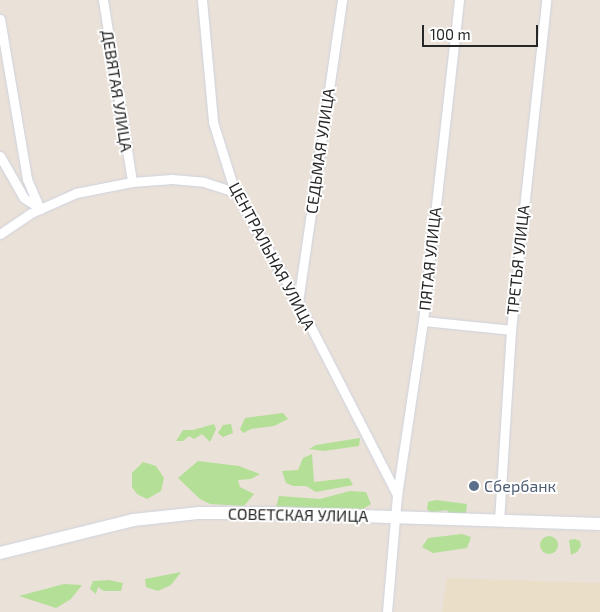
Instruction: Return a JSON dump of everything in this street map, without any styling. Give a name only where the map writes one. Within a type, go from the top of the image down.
[{"type":"main road","name":"СОВЕТСКАЯ УЛИЦА","points":[[0,553],[155,516],[270,513],[600,524]]},
{"type":"street","name":"ДЕВЯТАЯ УЛИЦА","points":[[103,0],[132,182]]},
{"type":"street","name":"ЦЕНТРАЛЬНАЯ УЛИЦА","points":[[202,0],[213,122],[235,192],[298,302],[397,495]]},
{"type":"street","name":"СЕДЬМАЯ УЛИЦА","points":[[298,302],[342,0]]},
{"type":"street","name":"ПЯТАЯ УЛИЦА","points":[[387,612],[397,495],[423,321],[459,0]]},
{"type":"street","name":"ТРЕТЬЯ УЛИЦА","points":[[499,521],[511,330],[546,0]]},
{"type":"street","points":[[0,19],[27,179],[40,208]]},
{"type":"street","points":[[0,156],[24,198],[40,208]]},
{"type":"street","points":[[0,234],[40,208],[76,192],[132,182],[172,179],[196,181],[235,192]]},
{"type":"street","points":[[423,321],[511,330]]},
{"type":"shaded area","points":[[447,578],[600,583],[600,612],[442,612]]},
{"type":"green space","points":[[283,413],[288,419],[274,426],[251,429],[243,433],[240,429],[245,418]]},
{"type":"green space","points":[[214,424],[216,429],[210,442],[202,434],[194,439],[189,436],[183,441],[176,441],[183,430],[193,430]]},
{"type":"green space","points":[[231,424],[233,433],[223,437],[218,433],[223,425]]},
{"type":"green space","points":[[360,438],[359,446],[323,451],[309,449],[316,445]]},
{"type":"green space","points":[[312,454],[314,482],[349,478],[353,485],[316,492],[306,486],[293,486],[286,483],[282,471],[298,470],[303,458]]},
{"type":"green space","points":[[198,461],[239,466],[260,474],[251,479],[238,480],[240,487],[254,494],[244,506],[210,504],[200,499],[178,478]]},
{"type":"green space","points":[[143,462],[156,466],[164,478],[161,491],[147,499],[137,494],[132,487],[132,473]]},
{"type":"green space","points":[[350,491],[366,492],[371,504],[363,509],[276,507],[279,496],[320,499]]},
{"type":"green space","points":[[436,500],[467,504],[466,513],[454,515],[446,510],[431,513],[427,509],[428,502]]},
{"type":"green space","points":[[462,534],[471,537],[467,548],[433,553],[422,547],[428,538]]},
{"type":"green space","points":[[549,536],[555,539],[558,545],[555,551],[549,554],[543,551],[540,545],[543,539]]},
{"type":"green space","points":[[575,539],[580,541],[581,546],[577,552],[571,555],[569,540]]},
{"type":"green space","points":[[181,572],[171,585],[158,591],[146,587],[145,579]]},
{"type":"green space","points":[[109,580],[123,583],[121,591],[104,591],[98,587],[96,594],[90,589],[93,581]]},
{"type":"green space","points":[[64,584],[82,585],[71,599],[56,608],[19,596]]},
{"type":"place","name":"Сбербанк","points":[[474,486]]}]
